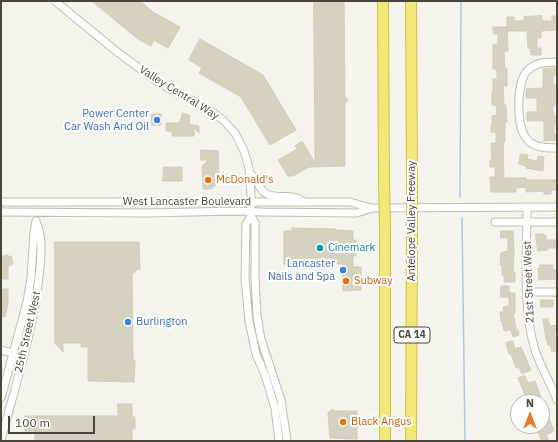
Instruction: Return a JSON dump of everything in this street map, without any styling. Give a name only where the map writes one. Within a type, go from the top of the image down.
[{"type":"highway","name":"CA 14","points":[[383,1],[385,441]]},
{"type":"highway","name":"Antelope Valley Freeway","points":[[411,1],[411,441]]},
{"type":"street","name":"Valley Central Way","points":[[55,1],[158,82],[211,111],[223,120],[235,133],[244,150],[250,173],[252,202],[251,214],[246,224],[246,278],[249,321],[256,354],[272,398],[279,441]]},
{"type":"street","points":[[557,62],[540,62],[527,70],[521,81],[519,104],[521,127],[526,138],[534,146],[557,148]]},
{"type":"street","points":[[250,173],[256,179],[260,189],[266,194],[272,196],[298,197],[304,202]]},
{"type":"street","name":"West Lancaster Boulevard","points":[[1,202],[350,202],[371,208]]},
{"type":"street","name":"25th Street West","points":[[1,398],[27,302],[36,222],[36,202]]},
{"type":"street","name":"21st Street West","points":[[527,207],[527,292],[530,322],[535,350],[557,400]]},
{"type":"street","name":"West Lancaster Boulevard","points":[[1,212],[251,214],[263,212],[357,212],[371,208],[557,207]]},
{"type":"street","name":"Valley Central Way","points":[[251,214],[255,222],[257,316],[261,339],[281,400],[287,441]]},
{"type":"street","name":"25th Street West","points":[[1,440],[35,308],[39,279],[41,232],[36,222]]},
{"type":"street","points":[[494,222],[557,222]]},
{"type":"street","points":[[527,292],[557,292]]},
{"type":"street","points":[[1,350],[23,356]]},
{"type":"street","points":[[550,382],[557,379]]},
{"type":"street","points":[[272,398],[276,402],[282,437],[287,441]]},
{"type":"building","points":[[92,1],[140,1],[153,12],[180,27],[168,48],[154,40],[151,46],[138,39]]},
{"type":"building","points":[[314,1],[344,1],[345,98],[347,98],[347,102],[345,102],[345,166],[309,167],[293,176],[288,176],[278,160],[297,149],[295,146],[302,141],[315,163]]},
{"type":"building","points":[[542,16],[542,21],[552,21],[552,16],[557,16],[557,30],[541,31],[541,38],[537,38],[537,48],[541,48],[541,55],[531,55],[530,48],[528,48],[527,31],[507,31],[507,17],[514,17],[514,21],[524,21],[524,17]]},
{"type":"building","points":[[493,27],[507,27],[508,51],[504,51],[505,69],[507,69],[507,86],[503,86],[507,122],[505,122],[505,142],[503,142],[504,178],[557,180],[557,190],[551,190],[551,194],[544,194],[544,191],[526,192],[526,187],[516,188],[516,192],[491,192],[490,177],[495,177],[495,167],[490,167],[490,160],[492,160],[491,143],[496,143],[496,132],[491,132],[491,126],[492,116],[497,115],[496,105],[492,105],[493,79],[497,79],[497,69],[493,69],[493,45],[498,44],[498,34],[494,34]]},
{"type":"building","points":[[200,39],[263,75],[296,130],[270,145],[241,97],[199,73],[202,68],[189,60]]},
{"type":"building","points":[[557,68],[557,75],[553,75],[553,85],[557,85],[557,102],[553,106],[553,116],[557,116],[557,124],[554,124],[554,134],[557,134],[557,140],[544,141],[544,121],[527,121],[527,112],[537,112],[537,98],[526,98],[526,89],[543,88],[543,69]]},
{"type":"building","points":[[183,113],[190,116],[189,124],[199,126],[199,133],[194,128],[194,136],[172,136],[172,131],[166,131],[166,123],[179,123]]},
{"type":"building","points":[[152,114],[161,114],[161,125],[152,125]]},
{"type":"building","points":[[201,150],[218,151],[219,174],[216,174],[216,181],[218,183],[211,189],[203,189],[202,166],[208,160],[201,160]]},
{"type":"building","points":[[521,154],[528,155],[527,159],[537,161],[538,156],[544,157],[543,171],[526,168],[526,166],[519,164]]},
{"type":"building","points":[[164,167],[182,167],[182,181],[163,181]]},
{"type":"building","name":"Cinemark","points":[[292,228],[353,231],[353,240],[356,240],[356,256],[353,256],[353,267],[361,267],[361,290],[343,291],[343,264],[323,264],[323,266],[311,268],[296,267],[296,264],[284,264],[284,231],[292,231]]},
{"type":"building","points":[[501,231],[513,231],[513,272],[515,272],[515,282],[504,282],[504,275],[502,275],[502,265],[500,265],[501,253],[508,251],[508,238],[501,238]]},
{"type":"building","points":[[536,234],[544,234],[544,236],[546,236],[546,240],[557,240],[557,248],[548,248],[548,250],[538,251]]},
{"type":"building","points":[[55,242],[139,242],[140,269],[132,274],[133,360],[135,360],[134,382],[88,381],[88,347],[81,347],[81,343],[63,343],[63,352],[55,343]]},
{"type":"building","points":[[8,255],[8,257],[11,256],[13,264],[8,266],[8,279],[1,279],[1,257]]},
{"type":"building","points":[[540,265],[553,265],[553,270],[557,270],[557,279],[539,280],[538,268],[540,268]]},
{"type":"building","points":[[501,286],[509,286],[509,297],[501,297]]},
{"type":"building","points":[[1,289],[8,289],[8,304],[5,317],[1,316]]},
{"type":"building","points":[[509,293],[515,293],[515,313],[513,313],[516,330],[518,330],[519,335],[513,337],[511,330],[504,331],[500,312],[504,312],[503,307],[509,306]]},
{"type":"building","points":[[541,300],[553,300],[553,307],[541,307]]},
{"type":"building","points":[[548,319],[550,326],[556,325],[557,330],[557,332],[554,333],[557,343],[557,351],[552,352],[550,344],[548,345],[546,339],[543,320]]},
{"type":"building","points":[[513,341],[515,349],[521,347],[531,370],[522,374],[519,367],[516,368],[511,354],[509,354],[506,343]]},
{"type":"building","points":[[525,376],[528,383],[535,381],[540,394],[525,394],[518,378]]},
{"type":"building","points":[[118,404],[132,404],[132,417],[135,417],[135,429],[132,429],[132,441],[35,441],[35,431],[25,431],[24,428],[25,416],[118,416]]},
{"type":"building","name":"Black Angus","points":[[333,409],[334,411],[357,411],[357,439],[330,438],[328,413]]},
{"type":"building","points":[[550,421],[554,431],[550,433]]},
{"type":"building","points":[[539,434],[548,434],[546,435],[549,441],[542,441]]},
{"type":"waterway","points":[[460,197],[461,1]]},
{"type":"waterway","points":[[462,218],[465,441]]},
{"type":"place","name":"Power Center Car Wash And Oil","points":[[157,120]]},
{"type":"place","name":"McDonald's","points":[[208,180]]},
{"type":"place","name":"Cinemark","points":[[320,248]]},
{"type":"place","name":"Lancaster Nails and Spa","points":[[343,270]]},
{"type":"place","name":"Subway","points":[[346,281]]},
{"type":"place","name":"Burlington","points":[[128,322]]},
{"type":"place","name":"Black Angus","points":[[343,422]]}]
